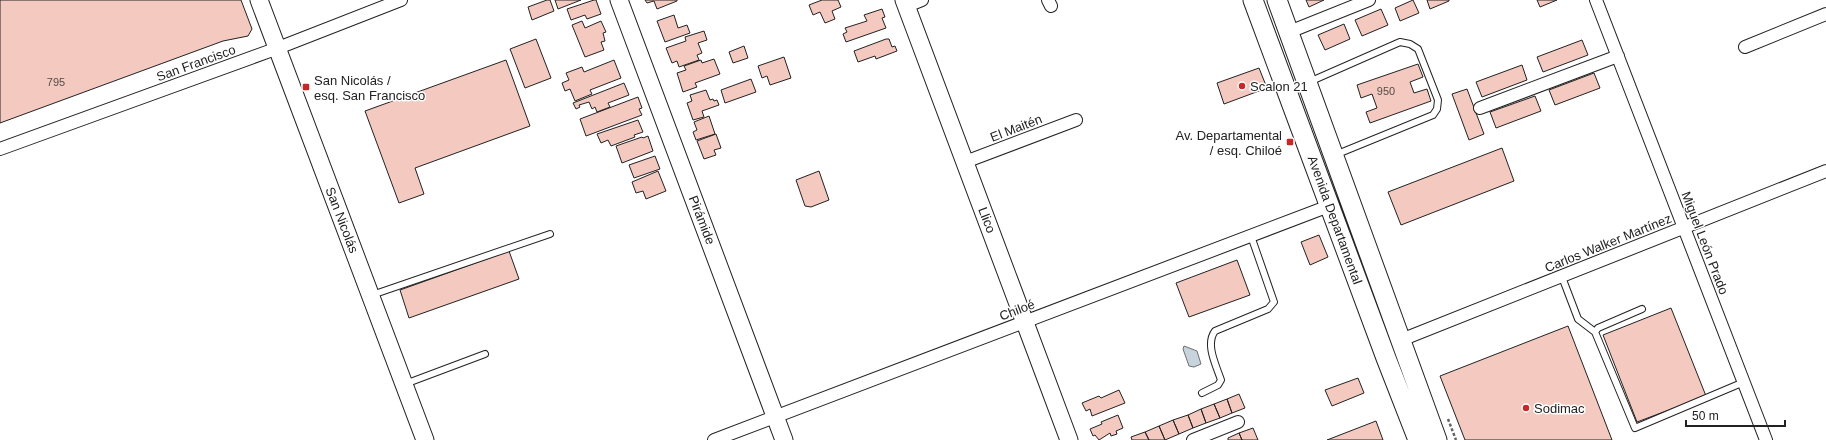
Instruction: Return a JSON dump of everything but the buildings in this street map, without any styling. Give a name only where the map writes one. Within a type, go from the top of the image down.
[{"type":"main road","name":"Avenida Departamental","points":[[1253,0],[1418,440]]},
{"type":"main road","name":"Avenida Departamental","points":[[1277,0],[1437,440]]},
{"type":"main road","points":[[1386,358],[1410,440]]},
{"type":"main road","points":[[1408,362],[1433,406],[1448,440]]},
{"type":"street","name":"San Nicolás","points":[[260,0],[425,440]]},
{"type":"street","name":"San Francisco","points":[[0,149],[278,48],[401,0]]},
{"type":"street","name":"Pirámide","points":[[619,0],[784,440]]},
{"type":"street","points":[[1289,32],[1369,0]]},
{"type":"street","name":"Miguel León Prado","points":[[1596,0],[1766,440]]},
{"type":"street","name":"Llico","points":[[911,2],[965,162],[1069,440]]},
{"type":"street","points":[[1746,47],[1826,14]]},
{"type":"street","points":[[1480,108],[1618,56]]},
{"type":"street","name":"El Maitén","points":[[965,162],[1076,120]]},
{"type":"street","name":"Carlos Walker Martínez","points":[[1401,340],[1826,171]]},
{"type":"street","name":"Chiloé","points":[[714,440],[1329,206]]},
{"type":"street","points":[[1194,440],[1238,422]]},
{"type":"lane","points":[[1307,82],[1400,42],[1410,44],[1418,48],[1438,100],[1437,109],[1433,115],[1334,156]]},
{"type":"lane","points":[[370,296],[550,234]]},
{"type":"lane","points":[[1202,393],[1218,385],[1221,380],[1210,337],[1215,331],[1268,309],[1274,302],[1251,236]]},
{"type":"lane","points":[[1562,277],[1578,319],[1595,332],[1635,428],[1744,382]]},
{"type":"lane","points":[[1595,332],[1598,328],[1642,309]]},
{"type":"lane","points":[[404,385],[485,354]]},
{"type":"shaded area","points":[[1184,346],[1197,351],[1201,364],[1194,367],[1189,366],[1183,349]]},
{"type":"place","name":"Scalon 21","points":[[1242,86]]},
{"type":"place","name":"San Nicolás / esq. San Francisco","points":[[306,87]]},
{"type":"place","name":"Av. Departamental / esq. Chiloé","points":[[1290,142]]},
{"type":"place","name":"Sodimac","points":[[1526,408]]}]
